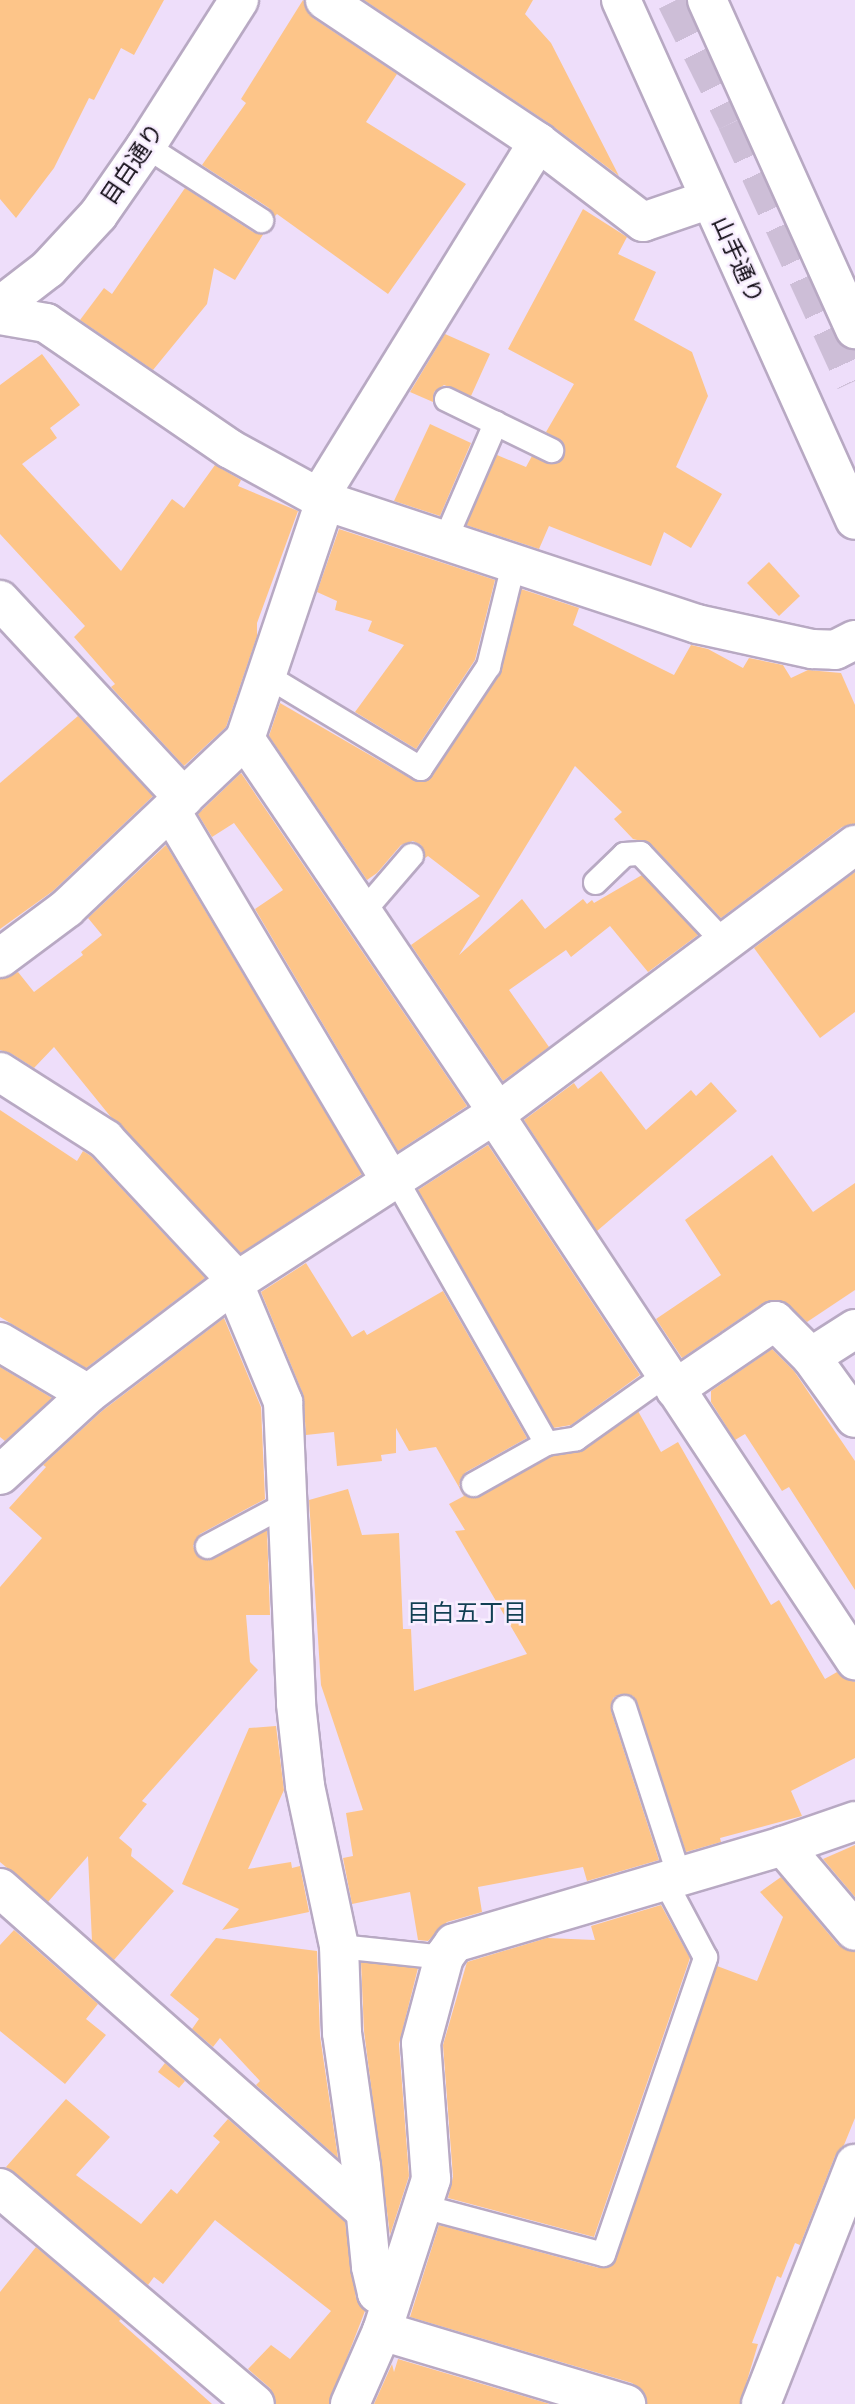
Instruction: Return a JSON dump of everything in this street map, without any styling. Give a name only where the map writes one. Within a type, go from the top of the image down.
[{"type":"street","name":"目白通り","points":[[0,306],[48,269],[97,215],[146,146],[239,0]]},
{"type":"street","points":[[325,0],[538,142],[643,222],[710,198]]},
{"type":"street","name":"山手通り","points":[[621,0],[855,520]]},
{"type":"street","points":[[707,0],[855,328]]},
{"type":"street","points":[[0,958],[66,908],[244,739],[322,499],[538,142]]},
{"type":"street","points":[[0,315],[46,323],[230,449],[322,499],[697,624],[812,649],[835,650],[855,640]]},
{"type":"street","points":[[0,600],[177,805],[393,1179]]},
{"type":"street","points":[[244,739],[496,1113],[855,1660]]},
{"type":"street","points":[[0,1475],[88,1394],[234,1283],[496,1113],[855,845]]},
{"type":"street","points":[[0,1072],[105,1139],[229,1272],[283,1402],[296,1704],[302,1759],[339,1946],[342,2033],[365,2211],[377,2293],[387,2315],[626,2404]]},
{"type":"street","points":[[671,1381],[775,1321],[811,1357],[855,1418]]},
{"type":"street","points":[[811,1357],[855,1329]]},
{"type":"street","points":[[0,1342],[88,1394]]},
{"type":"street","points":[[350,2404],[387,2315],[430,2179],[421,2043],[444,1957],[454,1943],[783,1846],[855,1821]]},
{"type":"street","points":[[783,1846],[855,1931]]},
{"type":"street","points":[[0,1888],[365,2211]]},
{"type":"street","points":[[761,2404],[855,2164]]},
{"type":"street","points":[[0,2188],[255,2404]]},
{"type":"lane","points":[[146,146],[261,220]]},
{"type":"lane","points":[[446,399],[551,450]]},
{"type":"lane","points":[[444,541],[495,423]]},
{"type":"lane","points":[[266,676],[420,768],[488,666],[513,564]]},
{"type":"lane","points":[[595,882],[624,854],[639,853],[724,942]]},
{"type":"lane","points":[[362,912],[411,855]]},
{"type":"lane","points":[[393,1179],[546,1443]]},
{"type":"lane","points":[[473,1484],[546,1443],[576,1438],[671,1381]]},
{"type":"lane","points":[[207,1546],[289,1502]]},
{"type":"lane","points":[[423,2206],[603,2254],[705,1957],[671,1878],[624,1707]]},
{"type":"lane","points":[[339,1946],[444,1957]]},
{"type":"building","points":[[0,0],[164,0],[134,55],[121,48],[94,100],[89,98],[54,168],[16,218],[0,199]]},
{"type":"building","points":[[303,0],[313,18],[397,74],[366,122],[466,184],[388,294],[277,214],[274,217],[269,208],[202,165],[246,103],[241,99]]},
{"type":"building","points":[[364,0],[533,0],[525,14],[551,43],[619,176],[550,124]]},
{"type":"building","points":[[185,188],[253,232],[264,233],[235,280],[214,268],[207,304],[153,370],[80,320],[104,288],[112,294]]},
{"type":"building","points":[[583,209],[627,237],[618,254],[656,272],[634,320],[692,352],[708,396],[676,467],[722,494],[691,548],[664,532],[651,566],[549,526],[539,549],[466,525],[497,455],[526,467],[532,456],[551,464],[564,455],[562,442],[546,432],[574,384],[508,349]]},
{"type":"building","points":[[445,334],[490,354],[471,396],[444,385],[434,392],[433,402],[410,392]]},
{"type":"building","points":[[42,354],[80,405],[50,428],[57,438],[22,464],[121,571],[172,499],[184,508],[215,465],[241,480],[238,486],[298,511],[257,623],[257,636],[226,727],[184,766],[111,687],[115,684],[74,637],[85,626],[0,534],[0,385]]},
{"type":"building","points":[[430,424],[471,443],[440,516],[394,501]]},
{"type":"building","points":[[339,529],[495,580],[475,660],[416,749],[355,712],[404,645],[368,631],[372,621],[335,610],[337,601],[317,592]]},
{"type":"building","points":[[769,562],[800,596],[779,616],[747,583]]},
{"type":"building","points":[[521,589],[579,608],[573,625],[674,675],[691,645],[708,649],[743,668],[749,658],[783,665],[791,678],[808,670],[841,673],[855,705],[855,824],[842,827],[721,918],[650,843],[633,839],[614,819],[622,812],[575,766],[459,955],[522,899],[545,929],[583,899],[587,904],[592,900],[594,903],[642,875],[698,935],[648,972],[610,926],[571,957],[566,950],[509,990],[549,1047],[503,1081],[411,945],[480,896],[428,856],[425,858],[421,845],[413,841],[401,845],[377,873],[367,880],[269,736],[280,703],[413,780],[427,780],[500,673]]},
{"type":"building","points":[[78,716],[153,796],[53,891],[0,929],[0,783]]},
{"type":"building","points":[[241,773],[467,1106],[398,1151],[255,909],[283,890],[234,823],[212,837],[198,814]]},
{"type":"building","points":[[166,845],[362,1174],[241,1253],[110,1116],[54,1047],[34,1068],[0,1050],[0,979],[18,972],[34,992],[83,955],[81,952],[102,935],[88,918]]},
{"type":"building","points":[[855,872],[855,1012],[820,1038],[754,948]]},
{"type":"building","points":[[601,1071],[646,1130],[691,1090],[696,1096],[711,1082],[737,1111],[597,1231],[524,1120],[574,1083],[578,1089]]},
{"type":"building","points":[[0,1110],[77,1161],[83,1151],[91,1156],[205,1278],[86,1368],[0,1317]]},
{"type":"building","points":[[488,1145],[640,1375],[571,1425],[553,1428],[418,1190]]},
{"type":"building","points":[[772,1155],[813,1212],[855,1183],[855,1290],[807,1322],[783,1301],[763,1303],[682,1358],[656,1319],[721,1275],[685,1220]]},
{"type":"building","points":[[306,1263],[352,1337],[364,1330],[367,1335],[443,1291],[527,1438],[466,1472],[459,1485],[466,1496],[480,1496],[551,1456],[584,1450],[638,1411],[661,1452],[678,1442],[771,1605],[779,1600],[825,1679],[837,1672],[845,1679],[855,1682],[855,1758],[791,1791],[802,1816],[720,1838],[721,1842],[686,1852],[637,1703],[633,1696],[620,1694],[613,1698],[611,1711],[659,1860],[587,1881],[583,1867],[478,1887],[482,1912],[447,1922],[428,1941],[418,1940],[410,1892],[352,1904],[343,1858],[353,1856],[346,1813],[363,1810],[321,1685],[309,1500],[348,1489],[362,1535],[399,1533],[403,1629],[411,1629],[414,1691],[527,1654],[455,1531],[465,1530],[449,1504],[464,1496],[436,1447],[409,1451],[396,1428],[396,1453],[381,1455],[382,1461],[337,1466],[334,1432],[306,1435],[303,1394],[261,1292]]},
{"type":"building","points":[[224,1318],[261,1407],[265,1499],[200,1534],[193,1546],[199,1557],[207,1560],[267,1530],[270,1615],[246,1615],[250,1662],[258,1670],[142,1801],[147,1804],[119,1838],[132,1849],[131,1856],[174,1891],[114,1960],[92,1941],[88,1856],[48,1902],[0,1862],[0,1587],[42,1538],[9,1508],[46,1467],[43,1465],[102,1411]]},
{"type":"building","points":[[772,1349],[794,1371],[855,1461],[855,1590],[789,1487],[782,1491],[745,1434],[735,1440],[711,1402],[711,1391]]},
{"type":"building","points":[[0,1367],[52,1398],[5,1441],[0,1437]]},
{"type":"building","points":[[276,1726],[284,1790],[248,1869],[291,1862],[292,1868],[300,1866],[309,1912],[222,1930],[239,1909],[182,1884],[249,1728]]},
{"type":"building","points":[[855,1845],[855,1897],[823,1859]]},
{"type":"building","points":[[781,1877],[838,1945],[855,1952],[855,2118],[844,2145],[835,2156],[800,2245],[795,2243],[781,2278],[777,2276],[752,2343],[758,2344],[740,2404],[647,2404],[642,2390],[632,2383],[410,2317],[439,2225],[599,2268],[613,2264],[717,1966],[757,1981],[783,1917],[760,1892]]},
{"type":"building","points":[[661,1905],[690,1958],[594,2237],[448,2198],[453,2177],[443,2045],[467,1962],[547,1938],[595,1940],[591,1926]]},
{"type":"building","points":[[14,1930],[98,2004],[86,2019],[106,2035],[65,2084],[0,2031],[0,1945]]},
{"type":"building","points":[[216,1938],[317,1951],[320,2036],[338,2158],[256,2085],[260,2081],[220,2038],[213,2047],[192,2029],[199,2019],[170,1995]]},
{"type":"building","points":[[361,1962],[418,1968],[399,2044],[409,2176],[390,2235],[364,2031]]},
{"type":"building","points":[[165,2063],[185,2081],[179,2088],[158,2072]]},
{"type":"building","points":[[66,2099],[110,2137],[76,2175],[141,2224],[171,2189],[177,2194],[220,2142],[213,2136],[228,2119],[345,2222],[356,2298],[365,2311],[329,2404],[276,2404],[270,2388],[248,2369],[271,2345],[290,2359],[331,2311],[215,2220],[163,2284],[154,2277],[148,2285],[6,2167]]},
{"type":"building","points":[[36,2247],[121,2319],[119,2321],[212,2404],[0,2404],[0,2292]]},
{"type":"building","points":[[398,2359],[550,2404],[374,2404],[392,2364],[394,2372]]},
{"type":"tunnel","points":[[676,0],[736,121],[855,381]]},
{"type":"district","name":"目白五丁目","points":[[467,1613]]}]
